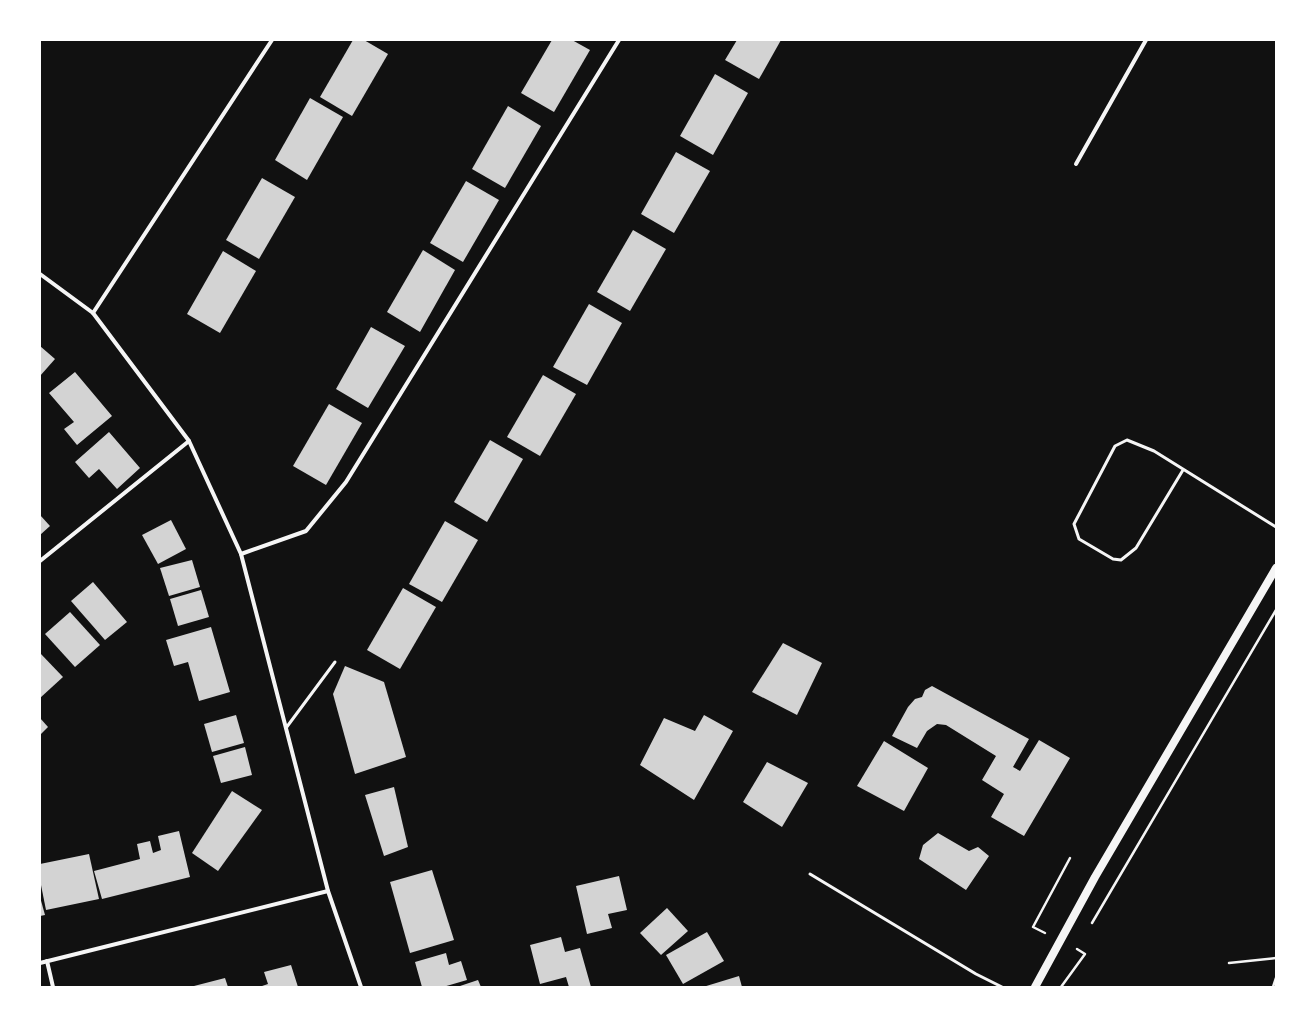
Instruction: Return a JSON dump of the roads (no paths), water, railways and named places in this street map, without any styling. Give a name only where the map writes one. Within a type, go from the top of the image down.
[{"type":"main road","points":[[1035,987],[1095,877],[1276,568]]},
{"type":"street","points":[[93,313],[272,40]]},
{"type":"street","points":[[241,554],[306,531],[346,482],[619,40]]},
{"type":"street","points":[[1076,164],[1146,40]]},
{"type":"street","points":[[40,274],[93,313],[189,441],[241,554],[328,891],[361,987]]},
{"type":"street","points":[[40,561],[189,441]]},
{"type":"street","points":[[40,963],[328,891]]},
{"type":"street","points":[[47,962],[53,987]]},
{"type":"lane","points":[[1183,470],[1136,548],[1121,560],[1113,559],[1079,539],[1074,524],[1115,446],[1127,440],[1154,450],[1183,470],[1276,527]]},
{"type":"lane","points":[[286,728],[335,662]]},
{"type":"lane","points":[[810,874],[976,974],[1002,987]]}]
